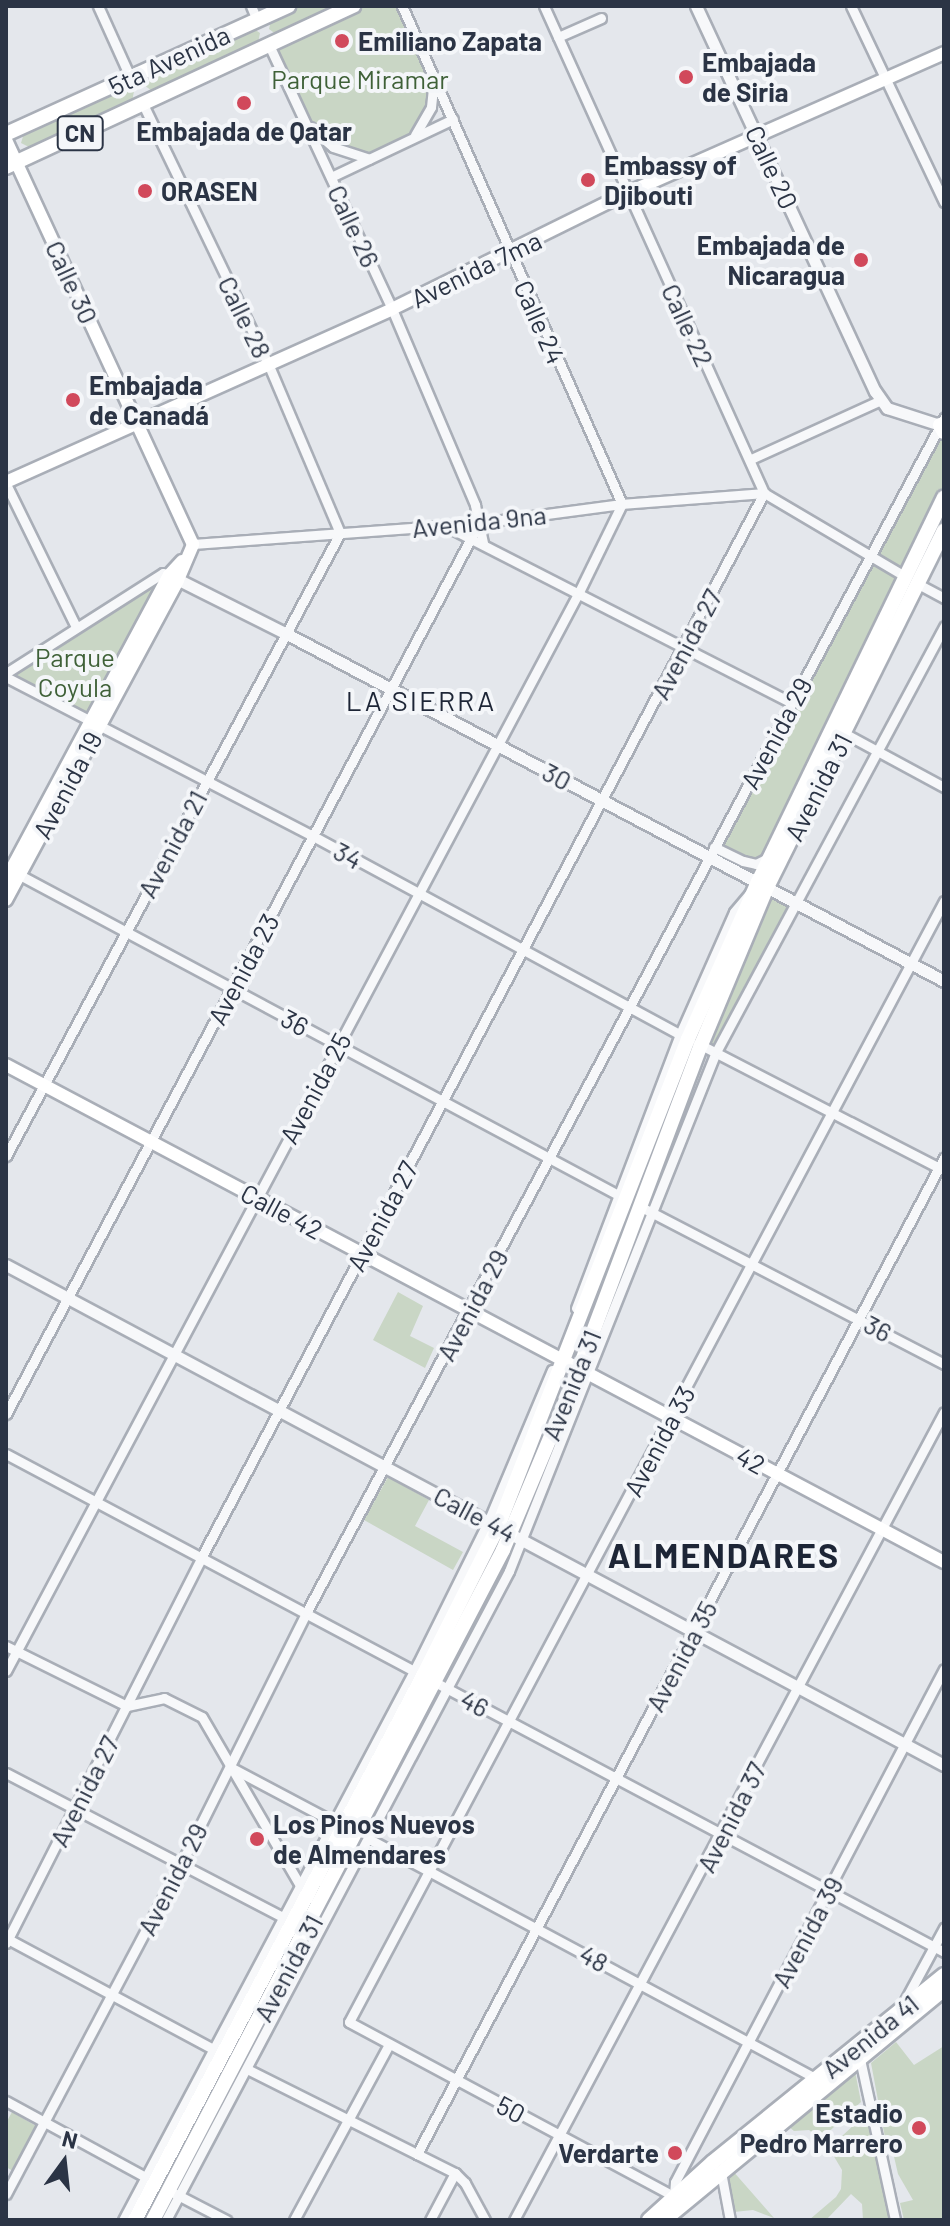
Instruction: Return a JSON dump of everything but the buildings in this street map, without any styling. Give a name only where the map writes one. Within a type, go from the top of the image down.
[{"type":"main road","name":"5ta Avenida","points":[[6,134],[130,77],[254,13],[288,6]]},
{"type":"main road","name":"5ta Avenida","points":[[11,165],[353,6]]},
{"type":"main road","name":"Avenida 7ma","points":[[6,483],[392,309],[509,254],[627,193],[944,53]]},
{"type":"main road","name":"Calle 30","points":[[6,140],[11,165],[139,424]]},
{"type":"main road","points":[[139,424],[193,544]]},
{"type":"main road","name":"Avenida 31","points":[[135,2220],[151,2180],[505,1530],[584,1372],[634,1203],[690,1039],[763,884],[844,733],[912,580],[944,498]]},
{"type":"main road","name":"Avenida 31","points":[[763,884],[770,857],[912,580],[944,530]]},
{"type":"main road","name":"Avenida 19","points":[[6,900],[10,873],[193,544]]},
{"type":"main road","name":"Calle 42","points":[[6,1065],[561,1360]]},
{"type":"main road","name":"Avenida 31","points":[[505,1530],[561,1360],[634,1203]]},
{"type":"main road","name":"42","points":[[561,1360],[944,1562]]},
{"type":"main road","name":"Avenida 31","points":[[153,2220],[174,2193],[424,1676]]},
{"type":"main road","name":"Avenida 41","points":[[664,2220],[717,2166],[944,1975]]},
{"type":"main road","name":"Avenida 41","points":[[649,2220],[674,2196],[860,2059],[944,1989]]},
{"type":"street","points":[[98,6],[130,77]]},
{"type":"street","name":"Calle 24","points":[[402,6],[622,504]]},
{"type":"street","name":"Calle 22","points":[[544,6],[764,493]]},
{"type":"street","name":"Calle 20","points":[[696,6],[881,400]]},
{"type":"street","points":[[851,6],[944,202]]},
{"type":"street","points":[[558,37],[601,18]]},
{"type":"street","name":"Calle 26","points":[[269,45],[392,309],[475,505],[483,544]]},
{"type":"street","points":[[413,138],[431,107],[434,74]]},
{"type":"street","name":"Calle 28","points":[[143,104],[269,366],[340,533]]},
{"type":"street","points":[[331,177],[453,119]]},
{"type":"street","points":[[305,122],[333,147],[369,159]]},
{"type":"street","points":[[751,459],[881,400],[898,412],[943,425]]},
{"type":"street","name":"Avenida 29","points":[[6,2194],[180,1866],[306,1613],[869,556],[943,425]]},
{"type":"street","points":[[6,483],[76,627]]},
{"type":"street","points":[[764,493],[944,598]]},
{"type":"street","name":"Avenida 9na","points":[[193,544],[479,523],[622,504],[764,493]]},
{"type":"street","name":"Avenida 27","points":[[7,1940],[201,1558],[441,1101],[604,801],[764,493]]},
{"type":"street","name":"Avenida 25","points":[[6,1671],[11,1649],[175,1353],[579,592],[622,504]]},
{"type":"street","name":"Avenida 23","points":[[6,1414],[479,523]]},
{"type":"street","points":[[445,525],[792,703]]},
{"type":"street","name":"Avenida 21","points":[[6,1156],[340,533]]},
{"type":"street","points":[[6,675],[163,573],[173,577]]},
{"type":"street","name":"30","points":[[173,577],[604,801],[712,852],[798,904],[944,981]]},
{"type":"street","name":"Avenida 31","points":[[634,1203],[798,904],[944,626]]},
{"type":"street","name":"34","points":[[6,675],[93,724],[313,836],[690,1039],[941,1169]]},
{"type":"street","points":[[844,733],[944,787]]},
{"type":"street","points":[[712,852],[756,864],[770,857]]},
{"type":"street","name":"36","points":[[10,873],[126,931],[549,1159],[753,1262],[944,1364]]},
{"type":"street","name":"Avenida 31","points":[[634,1203],[734,912],[763,884]]},
{"type":"street","name":"Avenida 33","points":[[349,2022],[589,1575],[944,901]]},
{"type":"street","name":"Avenida 35","points":[[417,2154],[695,1632],[776,1473],[941,1169],[944,1158]]},
{"type":"street","name":"Calle 44","points":[[6,1265],[280,1408],[944,1765]]},
{"type":"street","name":"Avenida 37","points":[[514,2220],[643,1984],[944,1412]]},
{"type":"street","name":"46","points":[[6,1454],[939,1949]]},
{"type":"street","name":"Avenida 31","points":[[166,2220],[174,2193],[247,2069],[450,1690],[505,1530]]},
{"type":"street","points":[[11,1649],[127,1706],[164,1698],[202,1717],[301,1887]]},
{"type":"street","name":"Avenida 39","points":[[674,2196],[675,2182],[944,1669]]},
{"type":"street","name":"Avenida 31","points":[[123,2220],[151,2180],[213,2049],[334,1822],[424,1676]]},
{"type":"street","points":[[230,1767],[334,1822]]},
{"type":"street","points":[[6,1773],[284,1918]]},
{"type":"street","name":"48","points":[[369,1839],[817,2079]]},
{"type":"street","points":[[898,2013],[939,1949],[944,1928]]},
{"type":"street","points":[[7,1940],[213,2049]]},
{"type":"street","name":"50","points":[[349,2022],[674,2196]]},
{"type":"street","points":[[294,2220],[389,2044]]},
{"type":"street","points":[[860,2059],[895,2220]]},
{"type":"street","points":[[247,2069],[455,2173],[465,2183],[485,2220]]},
{"type":"street","points":[[6,2101],[226,2220]]},
{"type":"street","points":[[717,2166],[730,2220]]},
{"type":"street","points":[[430,2220],[455,2173]]},
{"type":"green space","points":[[301,6],[339,6],[277,35],[269,29],[271,20]]},
{"type":"green space","name":"Parque Miramar","points":[[353,6],[402,6],[434,74],[434,95],[413,138],[369,159],[352,156],[305,122],[269,45]]},
{"type":"green space","points":[[251,27],[260,33],[258,43],[152,91],[144,85],[145,75]]},
{"type":"green space","points":[[125,87],[134,91],[132,102],[31,148],[21,143],[24,133]]},
{"type":"green space","points":[[944,426],[944,498],[770,857],[752,858],[714,847]]},
{"type":"green space","name":"Parque Coyula","points":[[153,582],[157,585],[86,718],[9,675]]},
{"type":"green space","points":[[767,887],[798,904],[717,1050],[701,1045]]},
{"type":"green space","points":[[729,957],[577,1357],[573,1355]]},
{"type":"green space","points":[[398,1292],[423,1306],[410,1336],[434,1348],[425,1368],[373,1340]]},
{"type":"green space","points":[[388,1477],[429,1500],[415,1526],[463,1552],[453,1570],[364,1520]]},
{"type":"green space","name":"Estadio Pedro Marrero","points":[[896,2042],[914,2065],[944,2046],[944,2220],[904,2220],[900,2203],[913,2200],[898,2174],[892,2148],[887,2148],[871,2063]]},
{"type":"green space","points":[[855,2071],[861,2102],[821,2139],[809,2130],[794,2131],[788,2126]]},
{"type":"green space","points":[[12,2112],[36,2126],[13,2171],[6,2167],[6,2123]]},
{"type":"green space","points":[[868,2112],[891,2220],[863,2220],[862,2204],[851,2194],[826,2220],[809,2220],[841,2189],[842,2170],[829,2148]]},
{"type":"green space","points":[[732,2170],[774,2218],[753,2210],[734,2212],[727,2173]]},
{"type":"place","name":"Emiliano Zapata","points":[[342,41]]},
{"type":"place","name":"Embajada de Siria","points":[[686,77]]},
{"type":"place","name":"Embajada de Qatar","points":[[244,103]]},
{"type":"place","name":"Embassy of Djibouti","points":[[588,180]]},
{"type":"place","name":"ORASEN","points":[[145,191]]},
{"type":"place","name":"Embajada de Nicaragua","points":[[861,260]]},
{"type":"place","name":"Embajada de Canadá","points":[[73,400]]},
{"type":"place","name":"Los Pinos Nuevos de Almendares","points":[[257,1839]]},
{"type":"place","name":"Estadio Pedro Marrero","points":[[919,2128]]},
{"type":"place","name":"Verdarte","points":[[675,2153]]},
{"type":"district","name":"LA SIERRA","points":[[421,700]]},
{"type":"district","name":"ALMENDARES","points":[[724,1555]]}]
